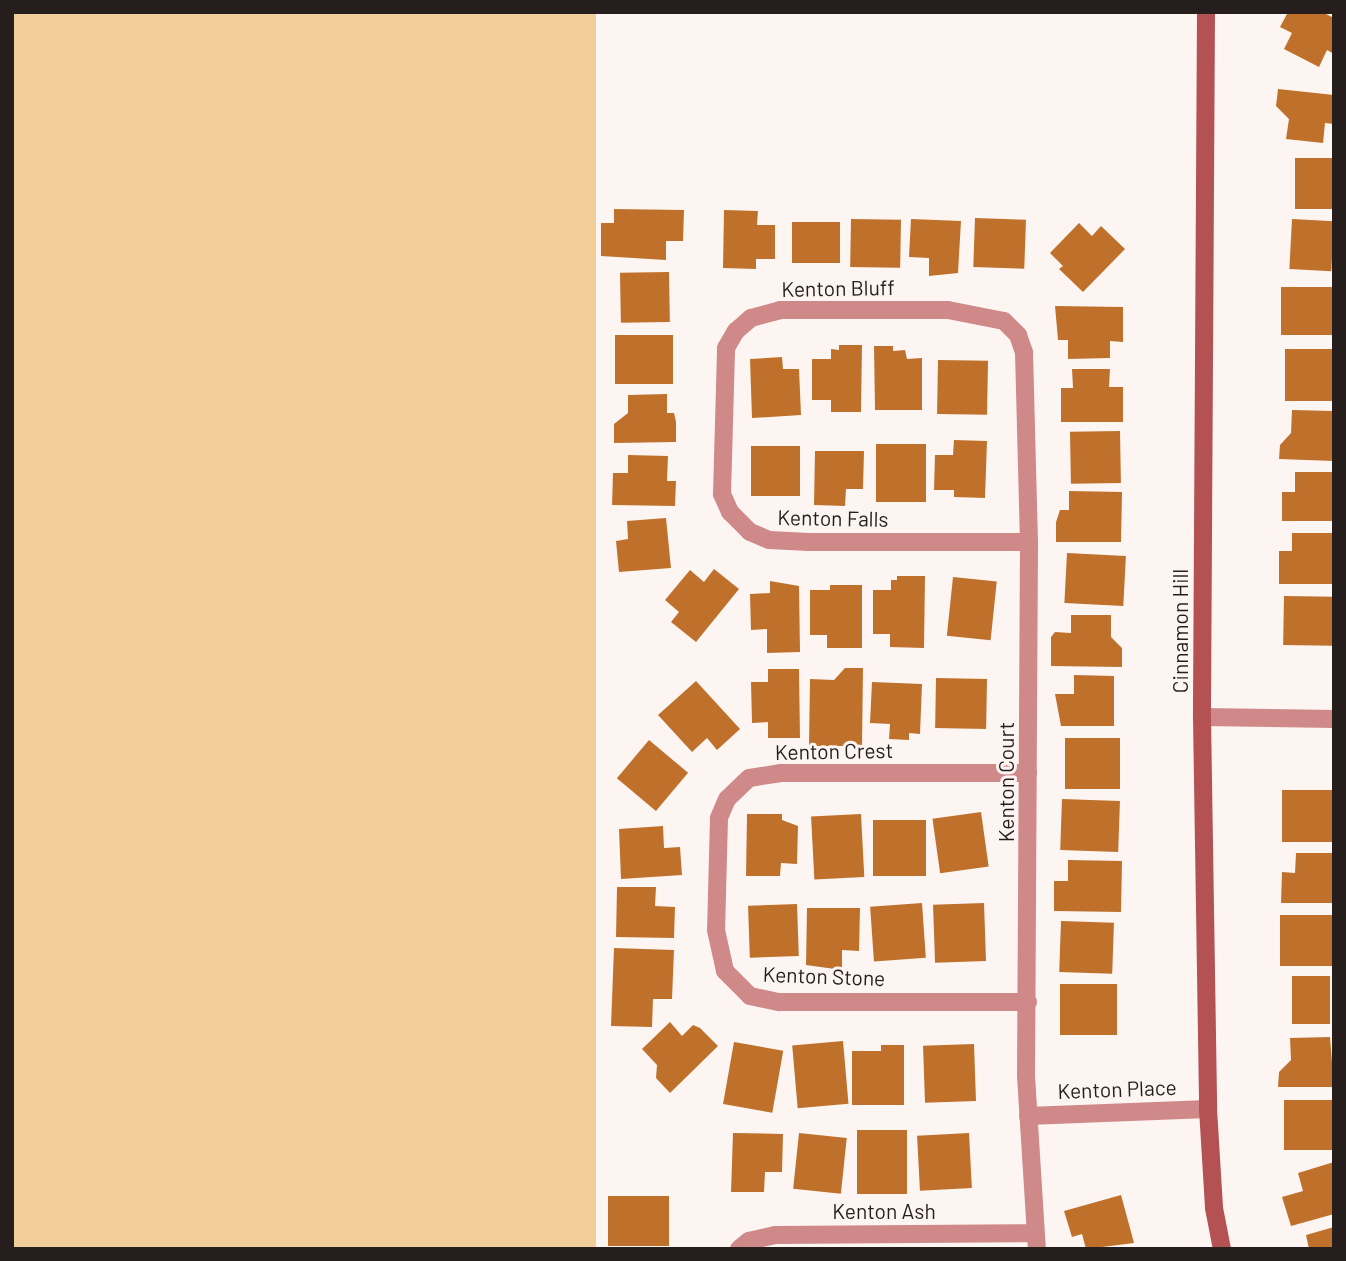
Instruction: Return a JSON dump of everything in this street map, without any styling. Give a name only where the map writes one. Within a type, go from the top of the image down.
[{"type":"street","name":"Cinnamon Hill","points":[[1206,12],[1202,717],[1208,1109],[1214,1209],[1222,1249]]},
{"type":"street","name":"Kenton Bluff","points":[[722,429],[726,348],[751,318],[780,310],[948,310],[1004,321]]},
{"type":"street","name":"Kenton Court","points":[[1004,321],[1018,335],[1024,352],[1029,541],[1028,1115],[1035,1241]]},
{"type":"street","name":"Kenton Falls","points":[[722,429],[722,494],[730,512],[750,532],[769,540],[1029,541]]},
{"type":"street","points":[[1202,717],[1334,719]]},
{"type":"street","name":"Kenton Crest","points":[[718,876],[719,818],[727,799],[749,778],[781,773],[1028,773]]},
{"type":"street","name":"Kenton Stone","points":[[718,876],[718,954],[725,971],[750,996],[779,1002],[1028,1002]]},
{"type":"street","name":"Kenton Place","points":[[1028,1115],[1208,1109]]},
{"type":"street","name":"Kenton Ash","points":[[739,1249],[749,1241],[775,1235],[1035,1241]]},
{"type":"shaded area","points":[[12,12],[596,12],[596,1249],[12,1249]]},
{"type":"building","points":[[1288,12],[1322,12],[1334,18],[1334,54],[1327,50],[1319,67],[1284,49],[1292,33],[1280,27]]},
{"type":"building","points":[[1278,89],[1334,95],[1334,124],[1325,123],[1323,143],[1286,139],[1289,119],[1276,106]]},
{"type":"building","points":[[1295,158],[1334,158],[1334,209],[1295,209]]},
{"type":"building","points":[[614,209],[684,210],[683,241],[666,241],[666,260],[601,256],[601,223],[614,223]]},
{"type":"building","points":[[724,210],[758,211],[757,225],[775,225],[775,259],[756,259],[756,269],[723,268]]},
{"type":"building","points":[[975,218],[1026,220],[1024,269],[973,267]]},
{"type":"building","points":[[851,219],[901,220],[900,268],[850,267]]},
{"type":"building","points":[[911,219],[961,221],[958,273],[929,276],[929,258],[909,257]]},
{"type":"building","points":[[1292,219],[1334,221],[1331,271],[1289,269]]},
{"type":"building","points":[[792,222],[840,222],[840,263],[792,263]]},
{"type":"building","points":[[1079,223],[1092,236],[1101,226],[1125,249],[1083,292],[1059,269],[1063,266],[1050,253]]},
{"type":"building","points":[[669,272],[670,322],[621,323],[620,273]]},
{"type":"building","points":[[1281,287],[1334,287],[1334,335],[1281,335]]},
{"type":"building","points":[[1055,306],[1123,307],[1123,342],[1110,341],[1110,358],[1068,359],[1068,340],[1058,340]]},
{"type":"building","points":[[615,335],[673,335],[673,384],[615,384]]},
{"type":"building","points":[[839,345],[862,345],[861,412],[831,412],[831,400],[812,400],[812,359],[831,359],[831,349],[839,350]]},
{"type":"building","points":[[874,346],[893,346],[893,351],[905,350],[907,359],[922,358],[922,410],[875,410]]},
{"type":"building","points":[[1285,349],[1334,349],[1334,401],[1285,401]]},
{"type":"building","points":[[782,357],[783,369],[799,369],[801,415],[752,418],[750,359]]},
{"type":"building","points":[[938,360],[988,361],[987,415],[937,414]]},
{"type":"building","points":[[1072,369],[1110,369],[1109,387],[1123,387],[1123,422],[1061,422],[1061,388],[1073,388]]},
{"type":"building","points":[[667,394],[667,413],[674,413],[676,422],[676,442],[614,443],[614,424],[628,413],[628,395]]},
{"type":"building","points":[[1292,410],[1332,411],[1334,461],[1279,459],[1280,445],[1291,433]]},
{"type":"building","points":[[1120,431],[1121,483],[1071,484],[1070,432]]},
{"type":"building","points":[[954,440],[987,441],[985,498],[954,497],[954,490],[934,490],[935,455],[953,455]]},
{"type":"building","points":[[876,444],[926,444],[926,502],[876,502]]},
{"type":"building","points":[[751,446],[800,446],[800,496],[751,496]]},
{"type":"building","points":[[815,451],[864,451],[863,489],[846,489],[845,506],[814,505]]},
{"type":"building","points":[[628,455],[668,456],[667,481],[676,481],[675,506],[612,505],[613,473],[628,473]]},
{"type":"building","points":[[1295,472],[1334,472],[1334,521],[1282,521],[1282,492],[1295,492]]},
{"type":"building","points":[[1069,491],[1122,492],[1121,542],[1056,542],[1056,522],[1060,510],[1069,510]]},
{"type":"building","points":[[666,518],[671,568],[619,572],[616,541],[628,539],[627,521]]},
{"type":"building","points":[[1292,533],[1333,533],[1334,584],[1279,584],[1279,551],[1292,551]]},
{"type":"building","points":[[1067,553],[1126,556],[1123,606],[1064,603]]},
{"type":"building","points":[[714,569],[739,589],[696,642],[671,622],[679,612],[665,600],[690,570],[704,582]]},
{"type":"building","points":[[897,576],[925,576],[924,648],[890,647],[890,634],[873,634],[873,590],[891,590],[891,580],[897,580]]},
{"type":"building","points":[[953,577],[997,582],[991,640],[947,636]]},
{"type":"building","points":[[770,581],[799,586],[800,652],[767,653],[767,629],[751,630],[750,594],[770,593]]},
{"type":"building","points":[[830,585],[862,585],[862,648],[827,648],[827,635],[810,635],[810,590],[830,590]]},
{"type":"building","points":[[1284,596],[1334,597],[1333,646],[1283,645]]},
{"type":"building","points":[[1071,615],[1111,615],[1111,637],[1122,648],[1122,667],[1051,666],[1051,637],[1055,632],[1071,633]]},
{"type":"building","points":[[845,668],[863,668],[862,746],[809,746],[810,679],[834,680]]},
{"type":"building","points":[[768,669],[799,669],[800,738],[768,738],[768,722],[752,723],[751,682],[768,682]]},
{"type":"building","points":[[1074,675],[1114,676],[1114,726],[1061,726],[1055,694],[1074,694]]},
{"type":"building","points":[[936,678],[987,679],[986,729],[935,728]]},
{"type":"building","points":[[696,681],[740,729],[717,750],[707,738],[692,752],[658,715]]},
{"type":"building","points":[[872,682],[922,684],[920,734],[909,733],[909,740],[889,739],[890,724],[870,723]]},
{"type":"building","points":[[1065,738],[1120,738],[1120,789],[1065,789]]},
{"type":"building","points":[[649,740],[688,773],[656,811],[617,778]]},
{"type":"building","points":[[1282,790],[1334,790],[1334,842],[1282,842]]},
{"type":"building","points":[[1062,799],[1120,801],[1118,852],[1060,850]]},
{"type":"building","points":[[981,812],[989,866],[940,873],[932,819]]},
{"type":"building","points":[[747,814],[782,814],[782,820],[798,826],[797,864],[781,863],[780,876],[746,876]]},
{"type":"building","points":[[861,814],[864,877],[814,880],[811,817]]},
{"type":"building","points":[[873,820],[926,820],[926,876],[873,876]]},
{"type":"building","points":[[663,826],[664,848],[680,847],[682,875],[621,879],[619,829]]},
{"type":"building","points":[[1296,853],[1334,853],[1334,903],[1281,903],[1282,872],[1295,873]]},
{"type":"building","points":[[1068,860],[1122,861],[1121,912],[1054,911],[1054,881],[1068,881]]},
{"type":"building","points":[[617,887],[656,887],[655,906],[675,907],[674,938],[616,937]]},
{"type":"building","points":[[922,903],[926,958],[874,961],[870,907]]},
{"type":"building","points":[[984,903],[986,961],[935,963],[933,905]]},
{"type":"building","points":[[797,904],[799,956],[750,958],[748,906]]},
{"type":"building","points":[[807,908],[860,908],[859,951],[842,950],[842,970],[806,965]]},
{"type":"building","points":[[1280,915],[1334,915],[1334,966],[1280,966]]},
{"type":"building","points":[[1061,921],[1114,923],[1112,974],[1059,972]]},
{"type":"building","points":[[614,948],[674,950],[672,999],[653,999],[652,1027],[611,1026]]},
{"type":"building","points":[[1292,976],[1330,976],[1330,1024],[1292,1024]]},
{"type":"building","points":[[1060,984],[1117,984],[1117,1035],[1060,1035]]},
{"type":"building","points":[[670,1022],[682,1036],[693,1025],[700,1028],[718,1046],[670,1093],[656,1078],[657,1065],[642,1049]]},
{"type":"building","points":[[1330,1037],[1334,1087],[1278,1087],[1279,1072],[1291,1060],[1290,1038]]},
{"type":"building","points":[[843,1041],[848,1104],[798,1108],[792,1045]]},
{"type":"building","points":[[734,1042],[783,1051],[772,1113],[723,1104]]},
{"type":"building","points":[[974,1044],[976,1101],[925,1103],[923,1046]]},
{"type":"building","points":[[881,1045],[904,1045],[904,1105],[852,1105],[852,1051],[881,1051]]},
{"type":"building","points":[[1284,1100],[1334,1100],[1334,1150],[1284,1150]]},
{"type":"building","points":[[857,1130],[907,1130],[907,1194],[857,1194]]},
{"type":"building","points":[[733,1133],[783,1134],[782,1172],[765,1172],[764,1192],[731,1192]]},
{"type":"building","points":[[799,1133],[847,1138],[841,1194],[793,1189]]},
{"type":"building","points":[[969,1133],[972,1188],[920,1191],[917,1136]]},
{"type":"building","points":[[1334,1162],[1334,1214],[1291,1226],[1282,1197],[1303,1191],[1298,1173]]},
{"type":"building","points":[[1121,1195],[1134,1243],[1086,1249],[1082,1234],[1072,1237],[1064,1211]]},
{"type":"building","points":[[608,1196],[669,1196],[669,1246],[608,1246]]},
{"type":"building","points":[[1334,1227],[1334,1249],[1309,1249],[1306,1235]]}]
